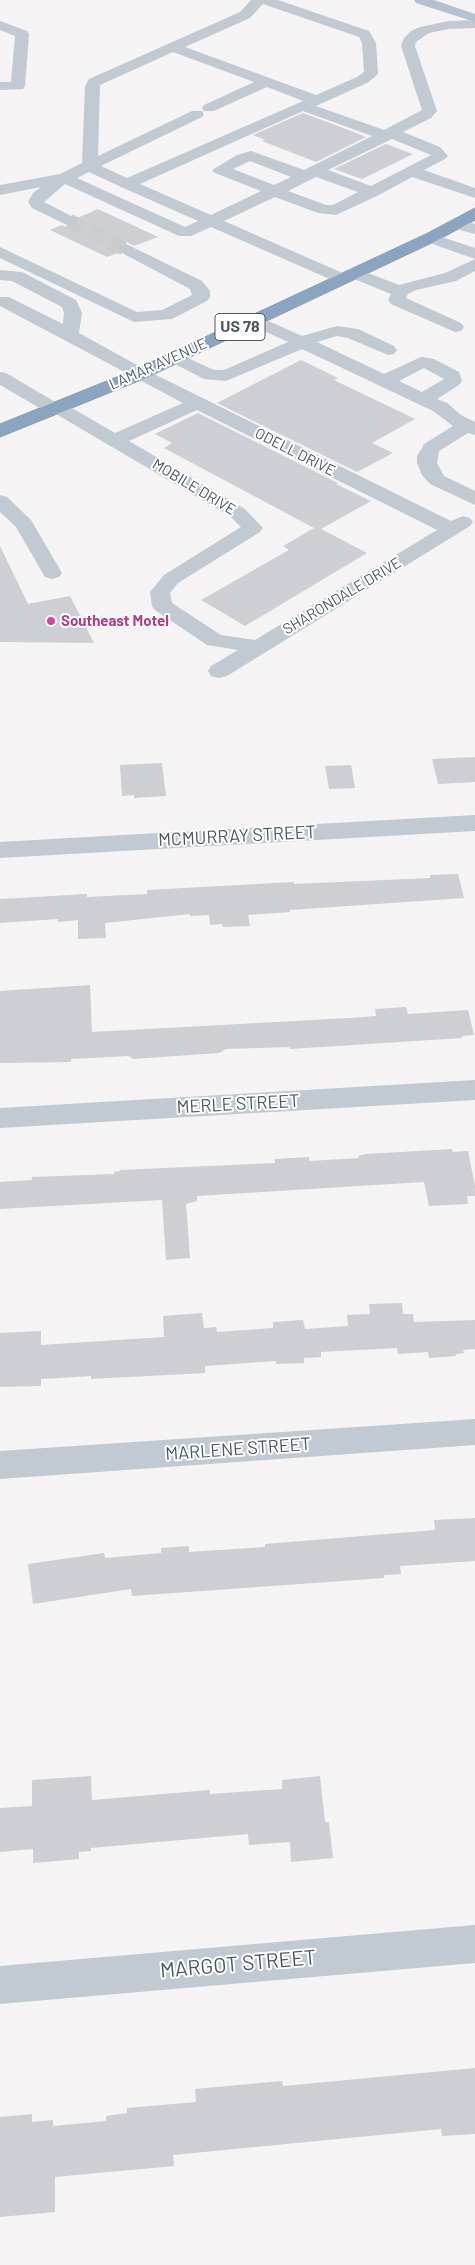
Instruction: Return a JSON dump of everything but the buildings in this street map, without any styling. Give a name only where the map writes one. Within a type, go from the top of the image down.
[{"type":"highway","name":"LAMAR AVENUE","points":[[0,431],[140,374],[430,238],[475,213]]},
{"type":"main road","points":[[427,2],[475,18]]},
{"type":"street","points":[[260,0],[245,15],[100,79],[93,84],[90,165],[94,169],[210,221],[348,276],[399,292],[410,286],[450,277],[475,264]]},
{"type":"street","points":[[265,0],[364,34],[391,47],[418,74]]},
{"type":"street","points":[[0,190],[64,178],[185,232],[210,221],[420,119],[430,111],[430,104],[408,46],[412,38],[425,30],[435,18],[427,2]]},
{"type":"street","points":[[425,30],[449,25],[475,24]]},
{"type":"street","points":[[0,25],[22,34],[18,86],[0,86]]},
{"type":"street","points":[[127,184],[362,80],[371,73],[369,43],[364,34]]},
{"type":"street","points":[[172,47],[266,82],[308,103],[435,150],[440,155],[438,159],[414,172],[339,210],[330,211],[223,172],[220,169],[242,158],[251,156],[373,192]]},
{"type":"street","points":[[69,221],[38,205],[36,202],[39,196],[64,178],[266,82]]},
{"type":"street","points":[[414,172],[475,193]]},
{"type":"street","points":[[455,224],[475,229]]},
{"type":"street","points":[[430,238],[475,254]]},
{"type":"street","points":[[0,252],[134,318],[166,316],[201,297],[201,291],[196,285],[126,249]]},
{"type":"street","points":[[0,275],[16,276],[70,304],[73,313],[70,335]]},
{"type":"street","points":[[450,277],[467,283]]},
{"type":"street","points":[[399,292],[397,300],[455,327]]},
{"type":"street","name":"ODELL DRIVE","points":[[6,307],[70,335],[197,403],[458,525]]},
{"type":"street","points":[[255,320],[468,421],[436,443],[429,450],[427,459],[429,469],[437,480],[475,498]]},
{"type":"street","points":[[175,357],[210,375],[226,376],[331,331],[344,331],[388,350]]},
{"type":"street","points":[[385,381],[419,363],[426,363],[453,376],[454,380],[423,399]]},
{"type":"street","points":[[402,389],[440,369]]},
{"type":"street","name":"MOBILE DRIVE","points":[[0,377],[238,513],[253,528],[172,579],[160,592],[162,606],[215,640],[258,647]]},
{"type":"street","points":[[114,441],[197,403]]},
{"type":"street","points":[[437,480],[475,483]]},
{"type":"street","points":[[0,502],[24,524],[52,573]]},
{"type":"street","name":"SHARONDALE DRIVE","points":[[219,671],[458,525]]},
{"type":"street","name":"MCMURRAY STREET","points":[[0,850],[475,823]]},
{"type":"street","name":"MERLE STREET","points":[[0,1118],[475,1090]]},
{"type":"street","name":"MARLENE STREET","points":[[0,1465],[475,1432]]},
{"type":"street","name":"MARGOT STREET","points":[[0,1985],[475,1944]]},
{"type":"tunnel","points":[[69,221],[126,249]]},
{"type":"place","name":"Southeast Motel","points":[[51,621]]}]
